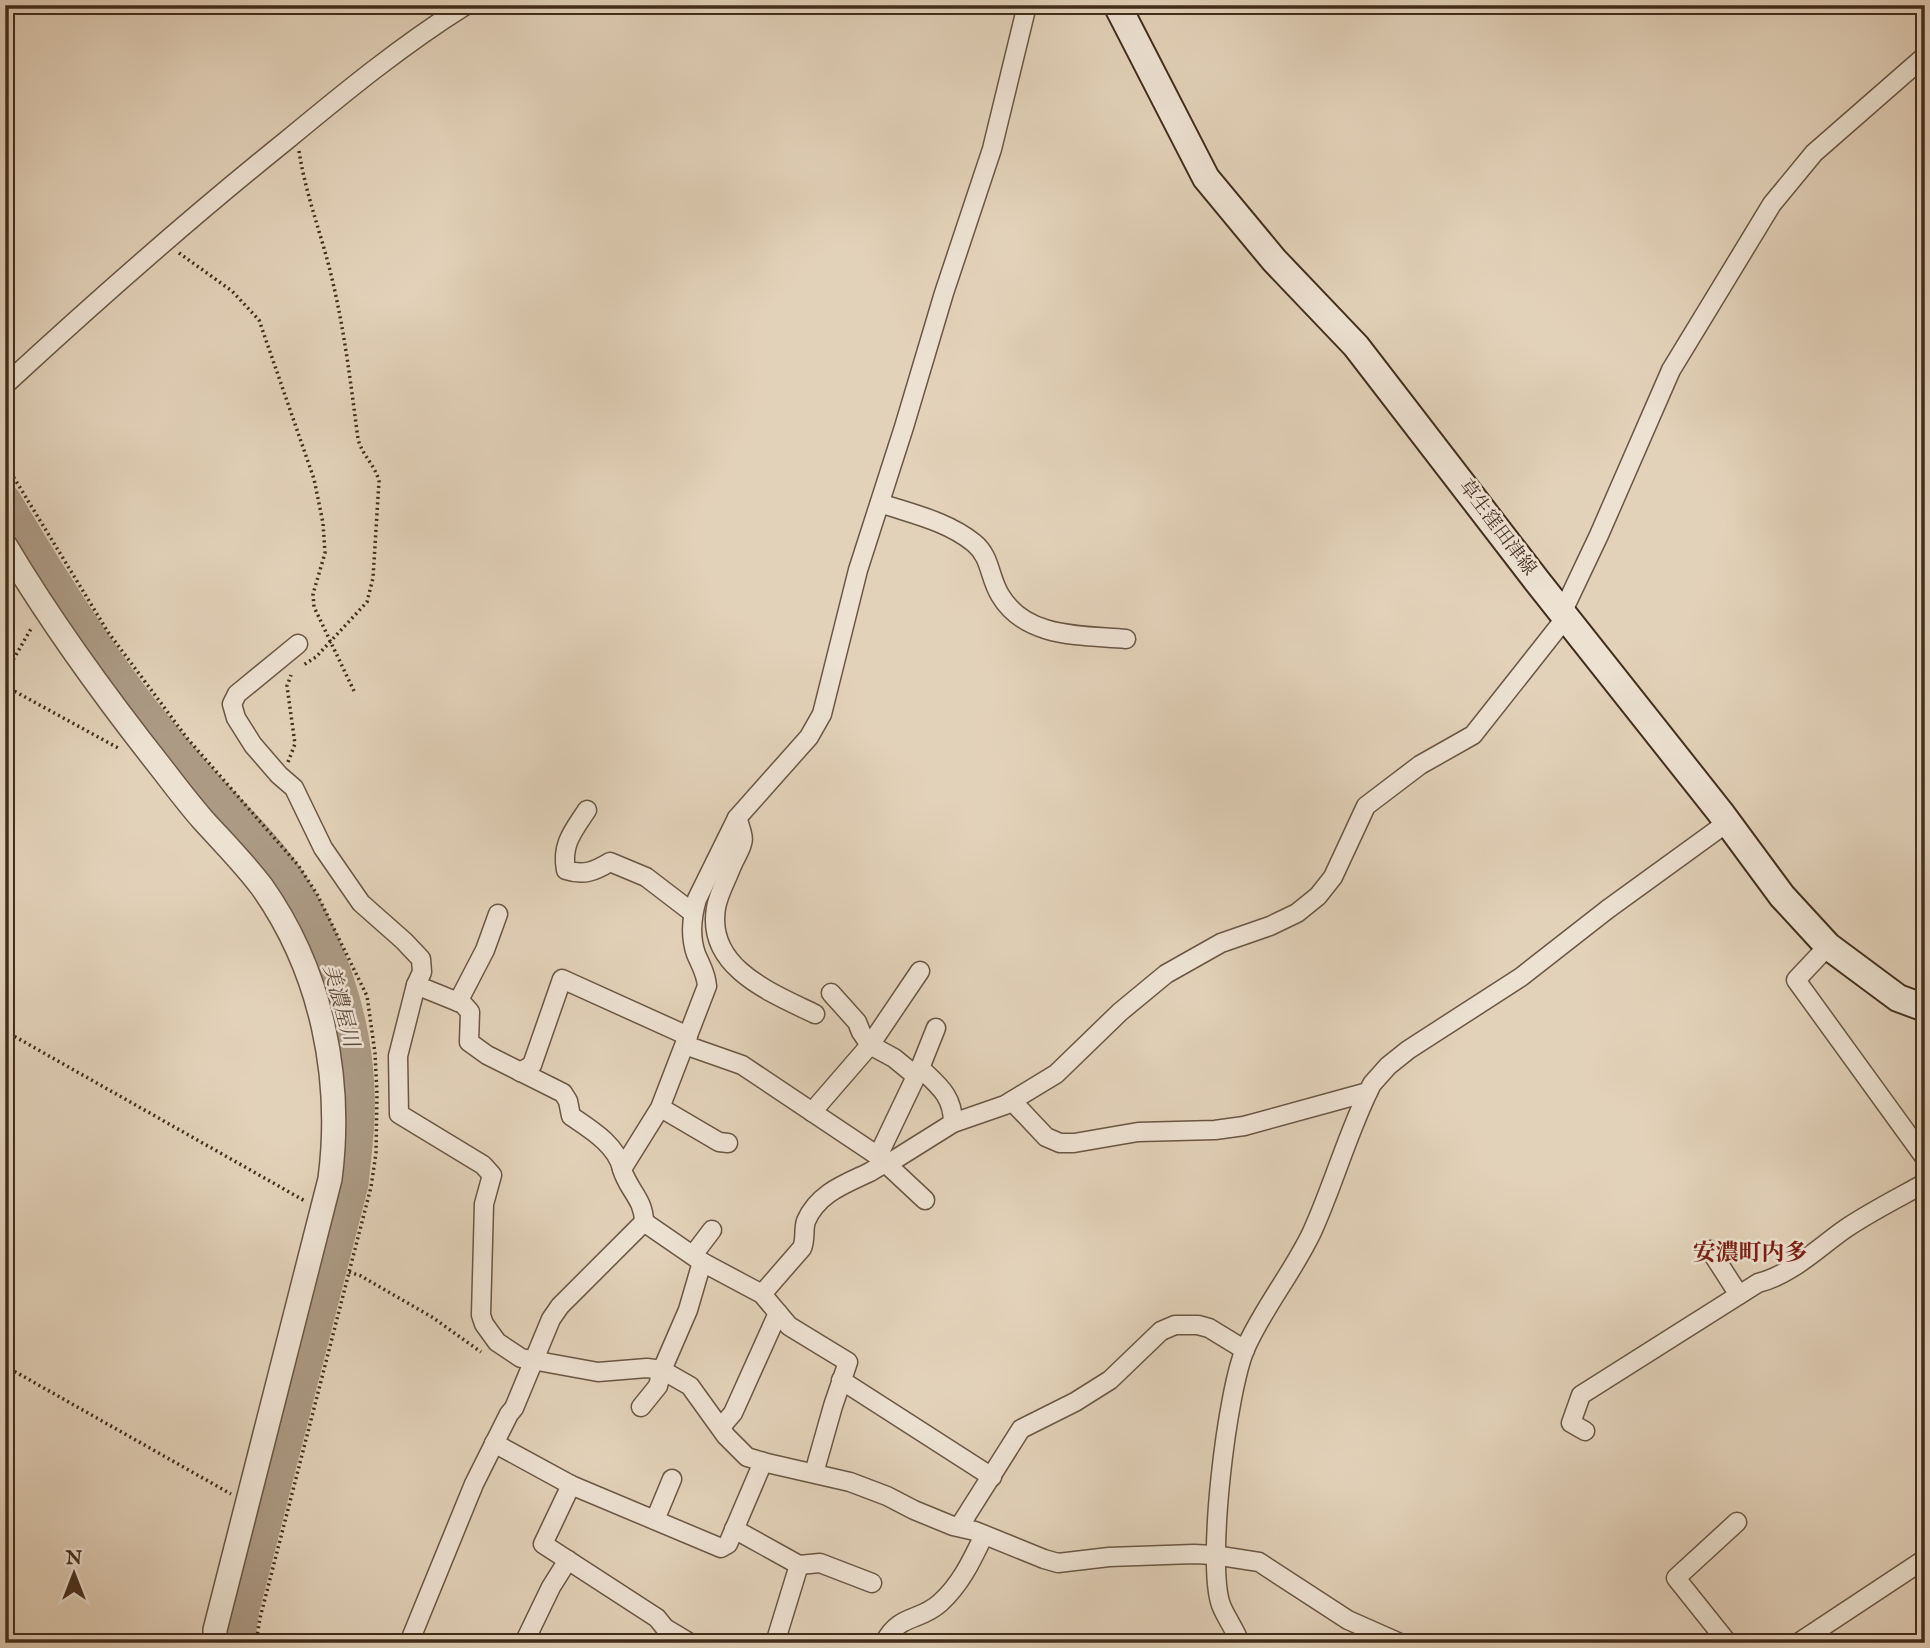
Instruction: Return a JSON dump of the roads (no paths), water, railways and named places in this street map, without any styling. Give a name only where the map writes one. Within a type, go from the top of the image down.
[{"type":"main road","name":"草生窪田津線","points":[[1117,5],[1206,178],[1274,260],[1356,346],[1728,822],[1782,896],[1828,946],[1898,998],[1925,1008]]},
{"type":"street","points":[[5,384],[163,242],[360,79],[466,5]]},
{"type":"street","points":[[621,1169],[661,1108],[707,986],[706,973],[696,955],[693,938],[693,913],[697,899],[737,818],[809,737],[822,714],[858,570],[992,149],[1027,5]]},
{"type":"street","points":[[881,1159],[894,1160],[953,1124],[1012,1101],[1056,1074],[1120,1012],[1166,974],[1221,943],[1270,926],[1297,913],[1318,896],[1333,877],[1366,806],[1420,765],[1473,734],[1565,614],[1671,370],[1772,204],[1814,153],[1925,56]]},
{"type":"street","points":[[880,503],[946,525],[975,544],[986,555],[999,594],[1015,615],[1039,628],[1060,634],[1126,639]]},
{"type":"street","points":[[5,545],[43,607],[97,685],[201,818],[243,862],[263,889],[284,923],[312,988],[320,1010],[328,1051],[335,1116],[331,1169],[215,1630],[215,1643]]},
{"type":"street","points":[[298,644],[237,694],[232,704],[242,727],[280,776],[294,788],[323,848],[361,903],[421,959],[422,972],[416,985],[398,1056],[399,1114],[483,1165],[492,1175],[484,1204],[481,1315],[496,1342],[521,1358],[598,1372],[647,1368],[662,1370],[690,1386],[726,1436],[747,1457],[862,1486],[959,1527],[1058,1563],[1109,1557],[1216,1555],[1259,1562],[1348,1620],[1400,1643]]},
{"type":"street","points":[[587,810],[566,843],[566,870],[580,874],[595,871],[610,862],[646,877],[693,913]]},
{"type":"street","points":[[737,818],[744,835],[744,843],[716,909],[717,942],[722,951],[759,987],[815,1014]]},
{"type":"street","points":[[1240,1643],[1221,1604],[1216,1571],[1219,1499],[1231,1399],[1245,1350],[1312,1232],[1372,1084],[1388,1066],[1408,1050],[1532,969],[1608,909],[1728,822]]},
{"type":"street","points":[[458,1002],[485,950],[498,914]]},
{"type":"street","points":[[1828,946],[1796,980],[1925,1158]]},
{"type":"street","points":[[812,1111],[870,1045],[920,971]]},
{"type":"street","points":[[520,1072],[532,1065],[562,979],[743,1065],[881,1159],[925,1200]]},
{"type":"street","points":[[409,1643],[474,1484],[514,1408],[551,1319],[560,1306],[644,1222],[644,1209],[624,1177],[620,1162],[612,1149],[595,1132],[571,1116],[563,1093],[487,1055],[469,1042],[470,1012],[463,1004],[416,985]]},
{"type":"street","points":[[831,993],[857,1021],[870,1045],[918,1072],[950,1101],[953,1107],[953,1124]]},
{"type":"street","points":[[762,1294],[802,1248],[805,1241],[804,1224],[824,1197],[881,1159],[936,1028]]},
{"type":"street","points":[[1012,1101],[1046,1137],[1060,1143],[1074,1143],[1138,1132],[1225,1129],[1271,1120],[1342,1097],[1368,1092]]},
{"type":"street","points":[[661,1108],[719,1142],[728,1143]]},
{"type":"street","points":[[1584,1431],[1571,1423],[1581,1395],[1925,1182]]},
{"type":"street","points":[[644,1222],[698,1259],[762,1294],[789,1326],[848,1362],[814,1474]]},
{"type":"street","points":[[641,1407],[658,1386],[662,1370],[688,1310],[698,1259],[712,1230]]},
{"type":"street","points":[[1710,1250],[1739,1295]]},
{"type":"street","points":[[721,1427],[733,1413],[778,1313]]},
{"type":"street","points":[[959,1527],[1021,1429],[1076,1402],[1110,1380],[1161,1331],[1175,1325],[1198,1325],[1209,1328],[1245,1350]]},
{"type":"street","points":[[841,1380],[992,1476]]},
{"type":"street","points":[[494,1444],[571,1485],[722,1548],[728,1544],[763,1462]]},
{"type":"street","points":[[655,1520],[672,1479]]},
{"type":"street","points":[[571,1485],[544,1544],[657,1618],[665,1628],[690,1643]]},
{"type":"street","points":[[1728,1643],[1676,1578],[1737,1522]]},
{"type":"street","points":[[734,1530],[799,1565],[820,1563],[873,1583]]},
{"type":"street","points":[[884,1643],[891,1630],[901,1622],[941,1602],[963,1578],[984,1535]]},
{"type":"street","points":[[1798,1643],[1925,1559]]},
{"type":"street","points":[[524,1643],[551,1587],[568,1560]]},
{"type":"street","points":[[777,1642],[799,1565]]},
{"type":"street","points":[[1919,1643],[1925,1642]]},
{"type":"waterway","name":"美濃屋川","points":[[5,501],[70,607],[141,708],[286,876],[315,925],[337,978],[351,1033],[356,1061],[358,1101],[352,1184],[243,1609],[238,1643]]},
{"type":"district","name":"安濃町内多","points":[[1750,1253]]}]
